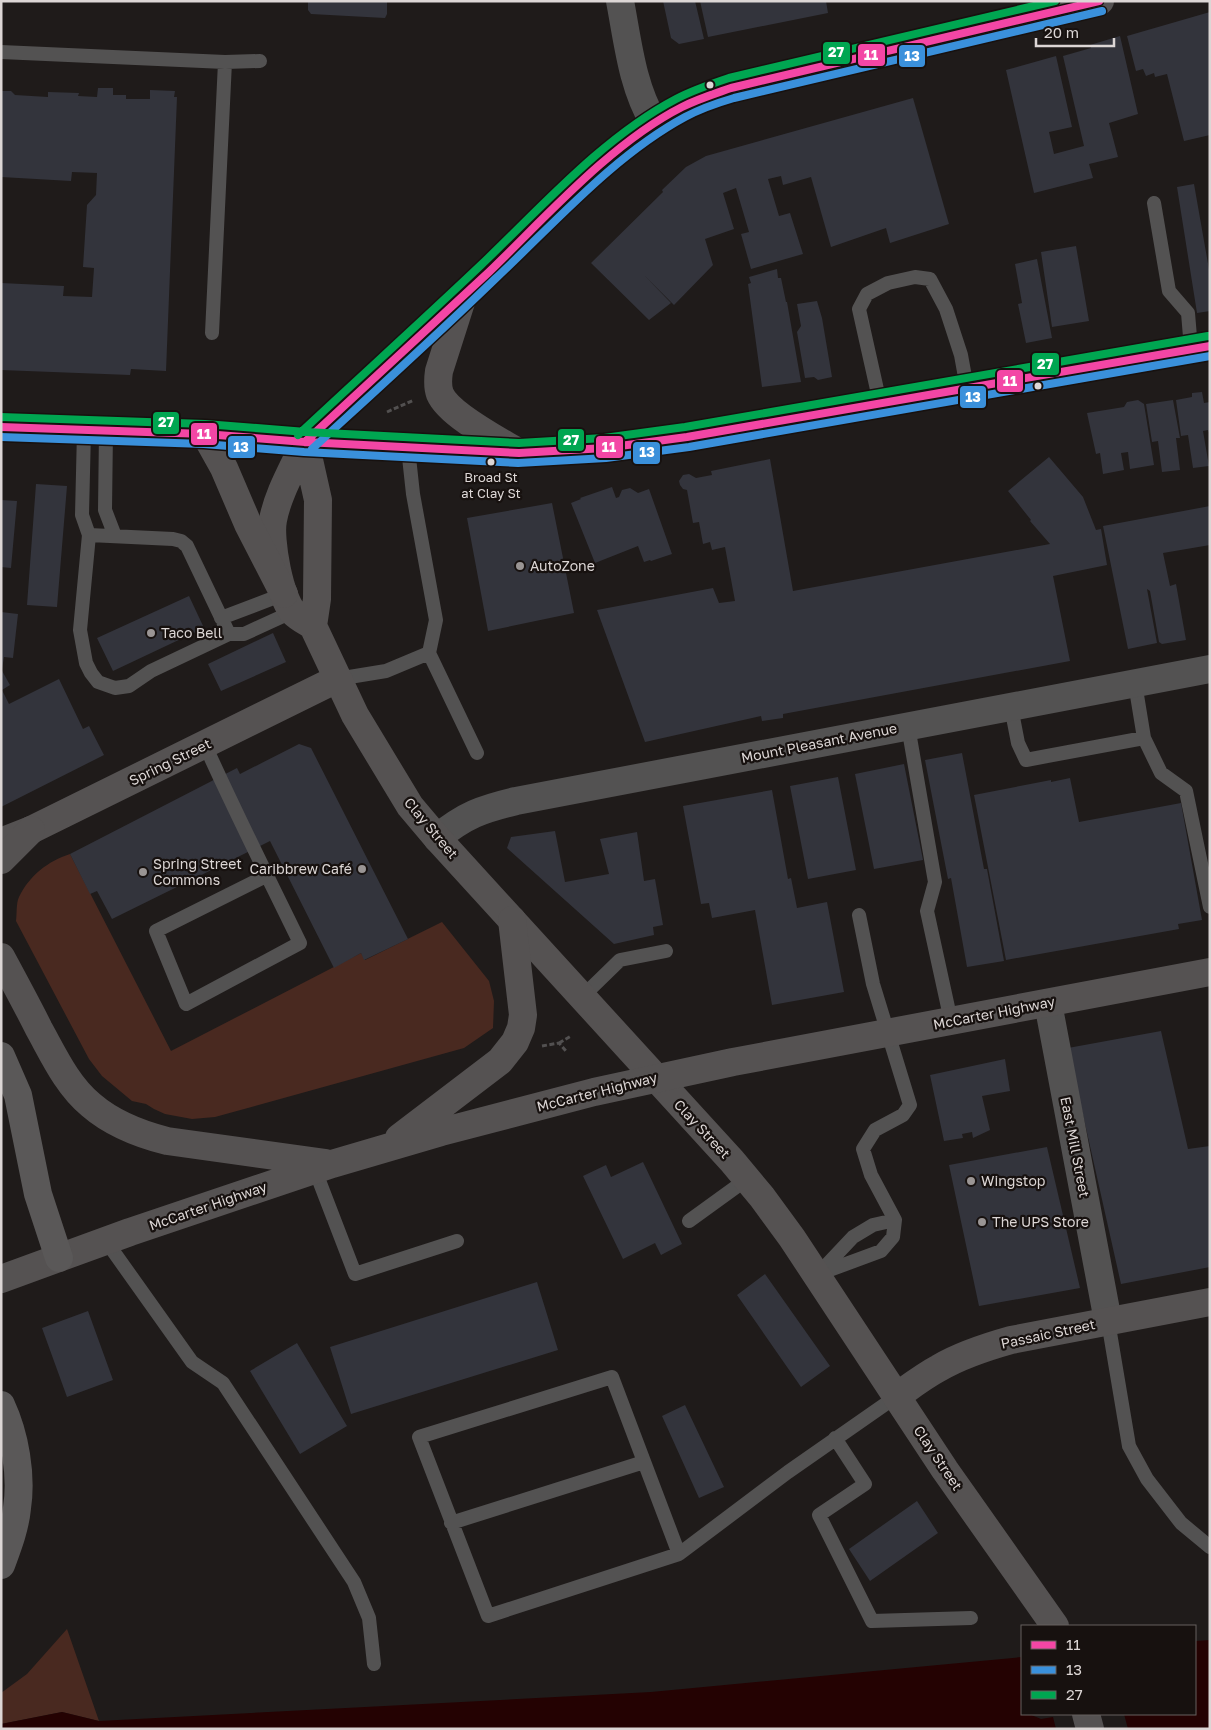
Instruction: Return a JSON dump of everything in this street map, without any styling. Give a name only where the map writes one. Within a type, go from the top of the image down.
[{"type":"highway","points":[[1,1056],[18,1095],[37,1188],[59,1258]]},
{"type":"highway","points":[[1,1405],[6,1415],[16,1458],[18,1507],[14,1527],[1,1565]]},
{"type":"main road","points":[[305,442],[464,296],[578,186],[633,138],[679,108],[713,93],[1100,1]]},
{"type":"main road","points":[[464,296],[439,371],[439,392],[450,407],[518,453]]},
{"type":"main road","points":[[1,427],[205,434],[305,442],[518,453],[577,450],[633,445],[734,429],[1200,347]]},
{"type":"main road","points":[[205,434],[224,468],[248,524],[297,610],[317,599],[318,500],[305,442]]},
{"type":"main road","name":"Clay Street","points":[[305,442],[276,508],[272,522],[274,553],[297,610],[337,679],[355,715],[396,784],[410,806],[437,838],[747,1179],[792,1238],[945,1470],[1055,1625]]},
{"type":"main road","name":"Spring Street","points":[[1,842],[31,830],[337,679]]},
{"type":"main road","points":[[1,860],[31,830]]},
{"type":"main road","points":[[387,1148],[500,1061],[515,1042],[521,1028],[523,1015],[512,920]]},
{"type":"main road","points":[[1,957],[66,1076],[91,1105],[107,1116],[138,1133],[167,1141],[324,1167]]},
{"type":"main road","name":"McCarter Highway","points":[[1,1279],[106,1241],[324,1167],[498,1117],[655,1078],[1210,972]]},
{"type":"main road","name":"Passaic Street","points":[[897,1396],[940,1367],[974,1352],[1011,1340],[1210,1302]]},
{"type":"main road","points":[[1086,1715],[1090,1729]]},
{"type":"street","points":[[620,1],[636,85],[654,123]]},
{"type":"street","name":"Mount Pleasant Avenue","points":[[437,838],[468,815],[497,805],[1210,669]]},
{"type":"street","name":"East Mill Street","points":[[1048,1003],[1108,1321]]},
{"type":"lane","points":[[1,52],[225,62],[260,61]]},
{"type":"lane","points":[[212,333],[225,62]]},
{"type":"lane","points":[[1154,203],[1169,291],[1188,313],[1200,347]]},
{"type":"lane","points":[[880,403],[859,309],[867,294],[888,283],[915,277],[930,279],[946,309],[961,355],[967,388]]},
{"type":"lane","points":[[95,431],[82,514],[89,535],[80,630],[86,663],[98,682],[115,688],[129,686],[151,671],[229,634],[244,634],[297,610]]},
{"type":"lane","points":[[95,431],[106,510],[115,536]]},
{"type":"lane","points":[[408,448],[413,494],[436,620],[429,653],[477,753]]},
{"type":"lane","points":[[89,535],[172,538],[181,541],[187,546],[229,634]]},
{"type":"lane","points":[[222,618],[297,610]]},
{"type":"lane","points":[[337,679],[386,671],[429,653]]},
{"type":"lane","points":[[1135,683],[1144,738],[1161,773],[1186,791],[1210,907]]},
{"type":"lane","points":[[1011,707],[1018,743],[1026,760],[1144,738]]},
{"type":"lane","points":[[908,726],[935,882],[927,911],[951,1021]]},
{"type":"lane","points":[[205,745],[268,875],[300,943],[186,1004],[156,931],[268,875]]},
{"type":"lane","points":[[816,1275],[881,1251],[893,1237],[895,1220],[871,1175],[863,1149],[875,1130],[903,1115],[910,1105],[874,984],[859,915]]},
{"type":"lane","points":[[582,997],[620,960],[666,950]]},
{"type":"lane","points":[[324,1167],[354,1274],[457,1241]]},
{"type":"lane","points":[[689,1221],[747,1179]]},
{"type":"lane","points":[[816,1275],[854,1237],[873,1225],[895,1220]]},
{"type":"lane","points":[[106,1241],[192,1362],[223,1383],[354,1582],[369,1618],[374,1664]]},
{"type":"lane","points":[[1108,1321],[1130,1446],[1147,1479],[1181,1523],[1210,1547]]},
{"type":"lane","points":[[679,1554],[612,1376],[419,1437],[488,1616],[679,1554],[835,1438],[897,1396]]},
{"type":"lane","points":[[835,1438],[864,1484],[819,1515],[872,1621],[971,1618]]},
{"type":"lane","points":[[451,1523],[644,1462]]},
{"type":"path","points":[[386,417],[386,410],[423,396]]},
{"type":"path","points":[[542,1046],[559,1043],[571,1036]]},
{"type":"path","points":[[559,1043],[566,1052]]},
{"type":"shaded area","points":[[70,854],[171,1051],[361,953],[365,960],[442,922],[489,981],[494,1001],[493,1028],[464,1048],[215,1117],[192,1119],[165,1114],[146,1104],[132,1101],[102,1076],[89,1059],[16,921],[18,899],[28,882],[47,865]]},
{"type":"shaded area","points":[[67,1629],[99,1721],[62,1712],[1,1724],[1,1693],[27,1674]]},
{"type":"shaded area","points":[[1210,1640],[1210,1729],[1,1729],[1,1724],[62,1712],[99,1721],[651,1692],[1021,1657],[1021,1715],[1196,1715],[1196,1641]]},
{"type":"pier","points":[[1031,1715],[1124,1715],[1128,1729],[1056,1729],[1053,1717],[1041,1719]]},
{"type":"building","points":[[308,1],[387,1],[387,14],[385,18],[311,14],[308,10]]},
{"type":"building","points":[[663,1],[695,1],[704,39],[679,44],[671,38]]},
{"type":"building","points":[[700,1],[826,1],[828,13],[708,37]]},
{"type":"building","points":[[1210,12],[1210,135],[1184,141],[1167,74],[1155,77],[1154,73],[1146,76],[1143,69],[1136,71],[1127,36]]},
{"type":"building","points":[[1120,36],[1138,114],[1109,123],[1118,157],[1089,164],[1093,178],[1034,193],[1006,70],[1056,56],[1072,127],[1049,132],[1054,154],[1084,146],[1063,56],[1091,48],[1090,45]]},
{"type":"building","points":[[98,88],[113,88],[113,95],[126,95],[126,99],[150,99],[150,90],[175,91],[174,97],[177,97],[166,371],[131,369],[130,375],[1,370],[1,283],[64,286],[63,296],[92,297],[94,268],[83,267],[87,205],[96,195],[97,173],[72,172],[71,181],[1,177],[1,91],[11,91],[15,95],[48,97],[48,92],[79,93],[78,96],[97,97]]},
{"type":"building","points":[[913,98],[949,224],[890,243],[886,228],[831,247],[811,177],[783,185],[781,176],[768,179],[779,216],[790,213],[803,254],[751,269],[741,234],[749,232],[736,188],[723,193],[734,229],[705,239],[713,265],[674,305],[644,275],[671,303],[649,320],[591,263],[686,167],[706,156]]},
{"type":"building","points":[[1194,184],[1210,275],[1210,311],[1197,313],[1177,187]]},
{"type":"building","points":[[1076,246],[1089,321],[1052,327],[1041,252]]},
{"type":"building","points":[[1037,259],[1052,338],[1026,343],[1018,304],[1022,303],[1015,264]]},
{"type":"building","points":[[777,269],[778,278],[781,278],[787,302],[801,382],[762,387],[748,284],[751,283],[749,277]]},
{"type":"building","points":[[817,301],[822,318],[832,377],[818,380],[814,377],[805,378],[797,332],[801,326],[797,304]]},
{"type":"building","points":[[1202,392],[1204,403],[1210,402],[1210,435],[1208,430],[1203,431],[1209,466],[1193,468],[1188,435],[1181,436],[1176,400],[1192,397],[1192,393]]},
{"type":"building","points":[[1138,400],[1144,404],[1154,465],[1130,469],[1128,452],[1121,453],[1124,470],[1103,474],[1100,453],[1096,454],[1087,413],[1124,407],[1127,402]]},
{"type":"building","points":[[1173,400],[1180,438],[1176,438],[1180,470],[1162,472],[1158,441],[1152,442],[1146,404]]},
{"type":"building","points":[[1049,457],[1083,497],[1096,530],[1101,529],[1107,565],[1053,576],[1070,661],[783,714],[783,718],[762,721],[761,716],[645,742],[597,610],[713,588],[719,603],[735,601],[725,547],[712,550],[710,542],[703,544],[699,522],[693,523],[687,490],[683,489],[680,485],[679,481],[683,475],[689,474],[696,478],[712,475],[711,471],[770,459],[793,591],[1050,544],[1008,491]]},
{"type":"building","points":[[36,484],[67,486],[57,607],[27,605]]},
{"type":"building","points":[[612,487],[616,498],[619,497],[622,490],[630,488],[638,493],[649,489],[672,554],[644,562],[638,546],[595,563],[571,503]]},
{"type":"building","points":[[1,500],[17,501],[11,568],[1,567]]},
{"type":"building","name":"AutoZone","points":[[552,503],[574,613],[488,631],[467,518]]},
{"type":"building","points":[[1210,506],[1210,545],[1163,553],[1170,586],[1176,584],[1186,640],[1162,644],[1159,642],[1150,591],[1147,589],[1157,643],[1128,649],[1103,526]]},
{"type":"building","name":"Taco Bell","points":[[189,596],[204,628],[113,671],[97,638]]},
{"type":"building","points":[[1,612],[18,614],[13,658],[4,657],[2,669]]},
{"type":"building","points":[[273,633],[286,662],[221,691],[208,664]]},
{"type":"building","points":[[1,669],[10,685],[2,690],[9,704],[59,679],[83,729],[89,726],[104,755],[1,807]]},
{"type":"building","name":"Spring Street Commons","points":[[299,744],[311,748],[408,939],[364,960],[361,953],[334,968],[270,841],[112,919],[97,891],[90,894],[70,854],[237,768],[240,774]]},
{"type":"building","points":[[962,753],[984,869],[987,869],[1004,961],[967,967],[951,878],[948,879],[925,760]]},
{"type":"building","points":[[904,764],[923,860],[874,869],[855,774]]},
{"type":"building","points":[[838,777],[856,870],[808,879],[790,786]]},
{"type":"building","points":[[1070,778],[1079,822],[1181,803],[1202,920],[1178,924],[1179,929],[1006,960],[974,795]]},
{"type":"building","points":[[772,790],[788,879],[791,878],[797,908],[827,902],[844,992],[772,1005],[755,910],[712,918],[709,903],[701,904],[683,806]]},
{"type":"building","points":[[555,831],[565,882],[609,874],[600,839],[637,832],[644,881],[655,879],[663,925],[653,927],[654,935],[614,944],[507,848],[511,837]]},
{"type":"building","points":[[1161,1031],[1188,1149],[1210,1146],[1210,1267],[1121,1284],[1068,1048]]},
{"type":"building","points":[[1005,1059],[1010,1091],[982,1096],[990,1130],[973,1138],[972,1132],[962,1134],[963,1138],[944,1141],[930,1075]]},
{"type":"building","points":[[1047,1147],[1080,1288],[979,1306],[949,1165]]},
{"type":"building","points":[[643,1162],[682,1244],[661,1255],[655,1243],[623,1259],[583,1176],[606,1165],[611,1177]]},
{"type":"building","points":[[765,1274],[830,1366],[801,1387],[737,1295]]},
{"type":"building","points":[[537,1282],[558,1350],[351,1414],[330,1347]]},
{"type":"building","points":[[88,1311],[113,1380],[67,1397],[42,1328]]},
{"type":"building","points":[[297,1343],[347,1426],[300,1454],[250,1371]]},
{"type":"building","points":[[685,1405],[724,1487],[699,1498],[662,1416]]},
{"type":"building","points":[[917,1501],[938,1533],[870,1581],[849,1549]]},
{"type":"transit line","name":"27","points":[[298,435],[458,286],[573,175],[623,133],[676,99],[729,78],[1055,1]]},
{"type":"transit line","name":"11","points":[[305,442],[489,272],[580,182],[630,140],[682,107],[731,88],[1099,1]]},
{"type":"transit line","name":"13","points":[[312,449],[450,322],[585,192],[633,151],[685,117],[709,106],[734,98],[1102,11]]},
{"type":"transit line","name":"27","points":[[1,417],[205,424],[306,432],[519,443],[604,438],[685,427],[1208,336]]},
{"type":"transit line","name":"11","points":[[1,427],[205,434],[305,442],[519,453],[605,448],[687,437],[1210,346]]},
{"type":"transit line","name":"13","points":[[1,437],[204,444],[304,452],[518,463],[606,458],[689,447],[1210,356]]},
{"type":"place","name":"Broad St at Clay St","points":[[491,462]]},
{"type":"place","name":"AutoZone","points":[[520,566]]},
{"type":"place","name":"Taco Bell","points":[[151,633]]},
{"type":"place","name":"Caribbrew Café","points":[[362,869]]},
{"type":"place","name":"Spring Street Commons","points":[[143,872]]},
{"type":"place","name":"Wingstop","points":[[971,1181]]},
{"type":"place","name":"The UPS Store","points":[[982,1222]]}]
